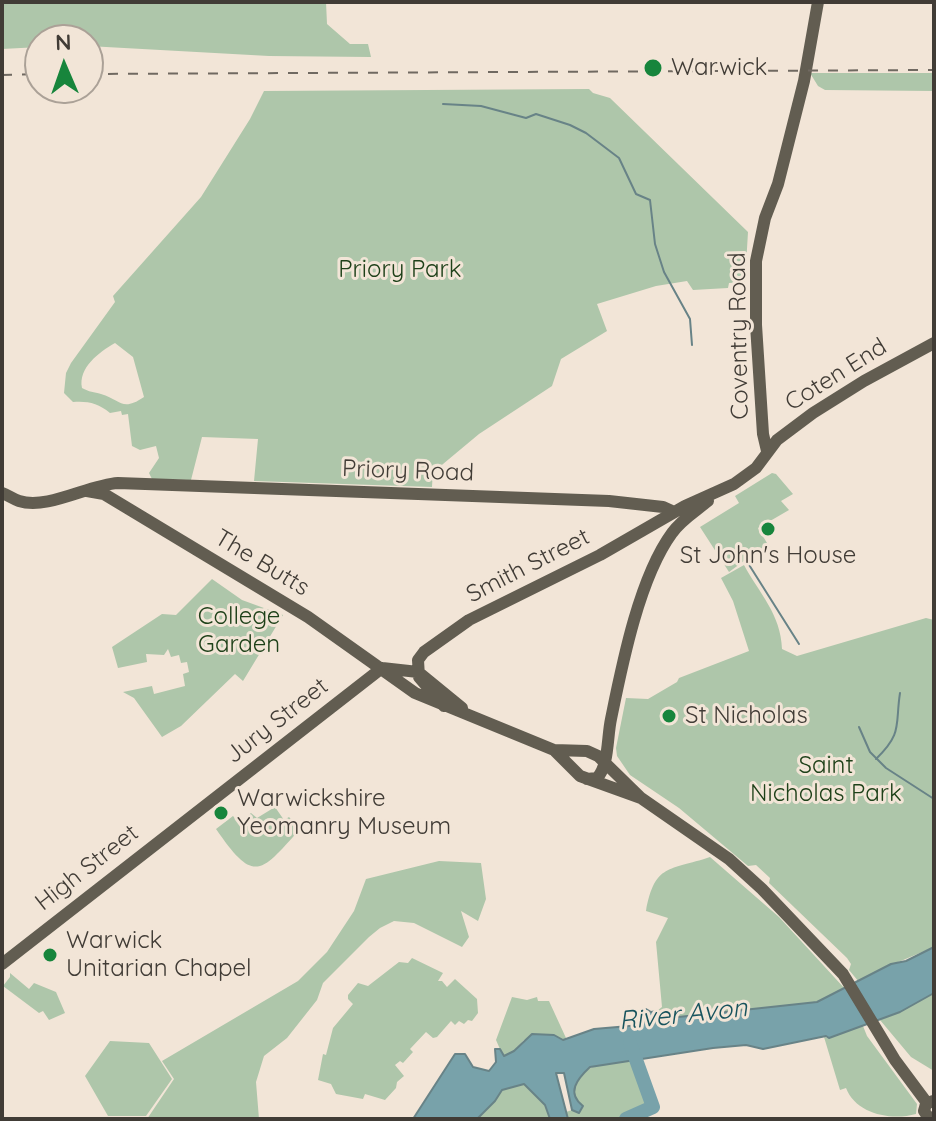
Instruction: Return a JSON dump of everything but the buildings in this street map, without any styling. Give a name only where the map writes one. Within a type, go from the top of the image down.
[{"type":"main road","name":"Coventry Road","points":[[767,451],[763,434],[755,273],[767,208],[787,167],[801,124],[804,81],[818,2]]},
{"type":"main road","name":"Coten End","points":[[713,496],[748,475],[785,433],[845,392],[934,343]]},
{"type":"main road","name":"Priory Road","points":[[4,494],[28,503],[57,499],[107,484],[134,484],[617,501],[663,507],[674,512]]},
{"type":"main road","points":[[115,502],[120,489],[134,484]]},
{"type":"main road","name":"The Butts","points":[[85,491],[99,492],[308,617],[415,693],[554,750]]},
{"type":"main road","name":"Smith Street","points":[[418,672],[420,655],[469,620],[600,555],[674,512],[713,496]]},
{"type":"main road","points":[[585,778],[597,778],[604,763],[628,644],[647,584],[675,530],[713,496]]},
{"type":"main road","points":[[674,512],[675,530]]},
{"type":"main road","points":[[382,668],[418,672],[474,718]]},
{"type":"main road","name":"Jury Street","points":[[200,809],[382,668]]},
{"type":"main road","points":[[418,672],[421,683],[444,706]]},
{"type":"main road","points":[[554,750],[587,751],[641,798],[729,859],[778,904],[843,974],[909,1082],[931,1102],[925,1113],[934,1119]]},
{"type":"main road","points":[[554,750],[585,778],[641,798]]},
{"type":"main road","name":"High Street","points":[[2,964],[200,809]]},
{"type":"green space","points":[[2,2],[326,2],[327,24],[350,44],[368,44],[371,57],[269,56],[104,47],[104,24],[24,24],[24,48],[2,49]]},
{"type":"green space","points":[[810,73],[934,73],[934,91],[825,90],[818,86]]},
{"type":"green space","name":"Priory Park","points":[[589,89],[610,98],[748,232],[745,282],[729,283],[728,288],[693,290],[687,281],[656,286],[597,304],[607,331],[561,359],[552,386],[479,434],[437,469],[433,468],[432,487],[254,481],[258,439],[202,437],[191,480],[152,479],[149,473],[159,458],[156,446],[140,450],[132,446],[128,414],[122,415],[121,411],[110,413],[93,403],[73,402],[64,393],[66,373],[115,302],[113,296],[201,197],[264,91]],"holes":[[[115,343],[133,357],[144,397],[126,404],[82,388],[86,367]]]},
{"type":"green space","points":[[772,473],[793,494],[781,501],[789,510],[758,528],[770,548],[748,558],[729,572],[700,527],[739,503],[735,496]]},
{"type":"green space","name":"Saint Nicholas Park","points":[[744,565],[778,625],[782,649],[797,656],[926,618],[934,620],[934,947],[859,982],[849,970],[851,964],[847,958],[769,883],[770,878],[756,865],[748,866],[679,808],[630,775],[617,756],[626,698],[648,699],[679,678],[749,651],[733,601],[721,578]]},
{"type":"green space","name":"College Garden","points":[[212,579],[242,600],[283,615],[243,681],[235,674],[181,726],[162,737],[134,698],[123,692],[152,686],[154,694],[185,686],[183,674],[189,672],[187,662],[181,663],[179,655],[171,657],[168,649],[164,655],[146,654],[147,662],[118,668],[112,647],[162,614],[176,615]]},
{"type":"green space","points":[[275,807],[284,820],[289,817],[300,829],[266,863],[249,865],[229,847],[216,829],[233,816],[239,823],[251,813],[257,818]]},
{"type":"green space","points":[[710,857],[779,917],[846,990],[818,1002],[795,1006],[659,1019],[657,1011],[662,1007],[656,942],[668,918],[646,911],[650,895],[654,884],[666,871]]},
{"type":"green space","points":[[439,861],[481,863],[486,899],[478,921],[461,911],[469,937],[462,947],[414,923],[394,921],[380,928],[323,983],[317,1000],[287,1038],[264,1056],[256,1082],[259,1119],[147,1119],[174,1079],[162,1061],[298,981],[327,952],[354,911],[366,879]]},
{"type":"green space","points":[[412,958],[443,973],[438,981],[447,987],[455,979],[477,999],[478,1013],[472,1021],[464,1024],[459,1021],[455,1025],[451,1021],[437,1037],[433,1038],[426,1032],[410,1049],[413,1052],[403,1063],[400,1061],[395,1065],[404,1076],[385,1100],[365,1094],[363,1099],[336,1094],[331,1084],[318,1080],[323,1054],[326,1055],[333,1028],[353,1004],[348,995],[358,983],[368,986],[399,962],[408,963]]},
{"type":"green space","points":[[10,973],[29,989],[34,983],[56,992],[65,1013],[49,1020],[43,1011],[39,1013],[3,986]]},
{"type":"green space","points":[[934,993],[934,1071],[911,1057],[880,1020]]},
{"type":"green space","points":[[512,997],[527,1000],[537,997],[538,1001],[549,1001],[566,1038],[563,1040],[554,1035],[524,1040],[514,1051],[503,1056],[496,1040]]},
{"type":"green space","points":[[863,1026],[867,1036],[917,1104],[916,1114],[896,1117],[875,1113],[858,1104],[846,1088],[840,1090],[824,1037]]},
{"type":"green space","points":[[110,1041],[149,1043],[172,1079],[146,1116],[108,1116],[85,1076]]},
{"type":"green space","points":[[640,1059],[660,1108],[634,1119],[568,1119],[566,1112],[572,1110],[579,1113],[583,1107],[576,1100],[574,1091],[586,1070],[603,1064]]},
{"type":"green space","points":[[524,1084],[545,1105],[550,1119],[477,1119],[502,1090]]},
{"type":"water","points":[[934,947],[934,993],[900,1012],[829,1038],[826,1036],[763,1049],[746,1045],[713,1048],[590,1067],[575,1086],[575,1096],[583,1106],[579,1113],[572,1110],[564,1073],[556,1073],[568,1119],[550,1119],[545,1105],[524,1084],[502,1090],[477,1119],[413,1119],[455,1054],[465,1054],[473,1067],[489,1071],[496,1062],[495,1049],[500,1049],[504,1056],[532,1034],[554,1035],[563,1040],[594,1029],[641,1025],[647,1020],[646,1009],[657,1011],[660,1019],[817,1002],[891,964],[906,961]]},
{"type":"waterway","points":[[443,104],[481,106],[526,118],[536,114],[586,133],[619,158],[636,194],[650,200],[655,244],[664,272],[690,319],[692,345]]},
{"type":"waterway","points":[[746,560],[799,644]]},
{"type":"waterway","points":[[876,759],[894,735],[900,693]]},
{"type":"waterway","points":[[859,727],[870,752],[886,768],[934,799]]},
{"type":"waterway","name":"River Avon","points":[[626,1119],[653,1107],[630,1043]]},
{"type":"railway","points":[[104,74],[934,70]]},
{"type":"railway","points":[[2,75],[24,74]]},
{"type":"place","name":"Warwick","points":[[653,68]]},
{"type":"place","name":"St John's House","points":[[768,529]]},
{"type":"place","name":"St Nicholas","points":[[669,716]]},
{"type":"place","name":"Warwickshire Yeomanry Museum","points":[[221,813]]},
{"type":"place","name":"Warwick Unitarian Chapel","points":[[50,955]]}]
